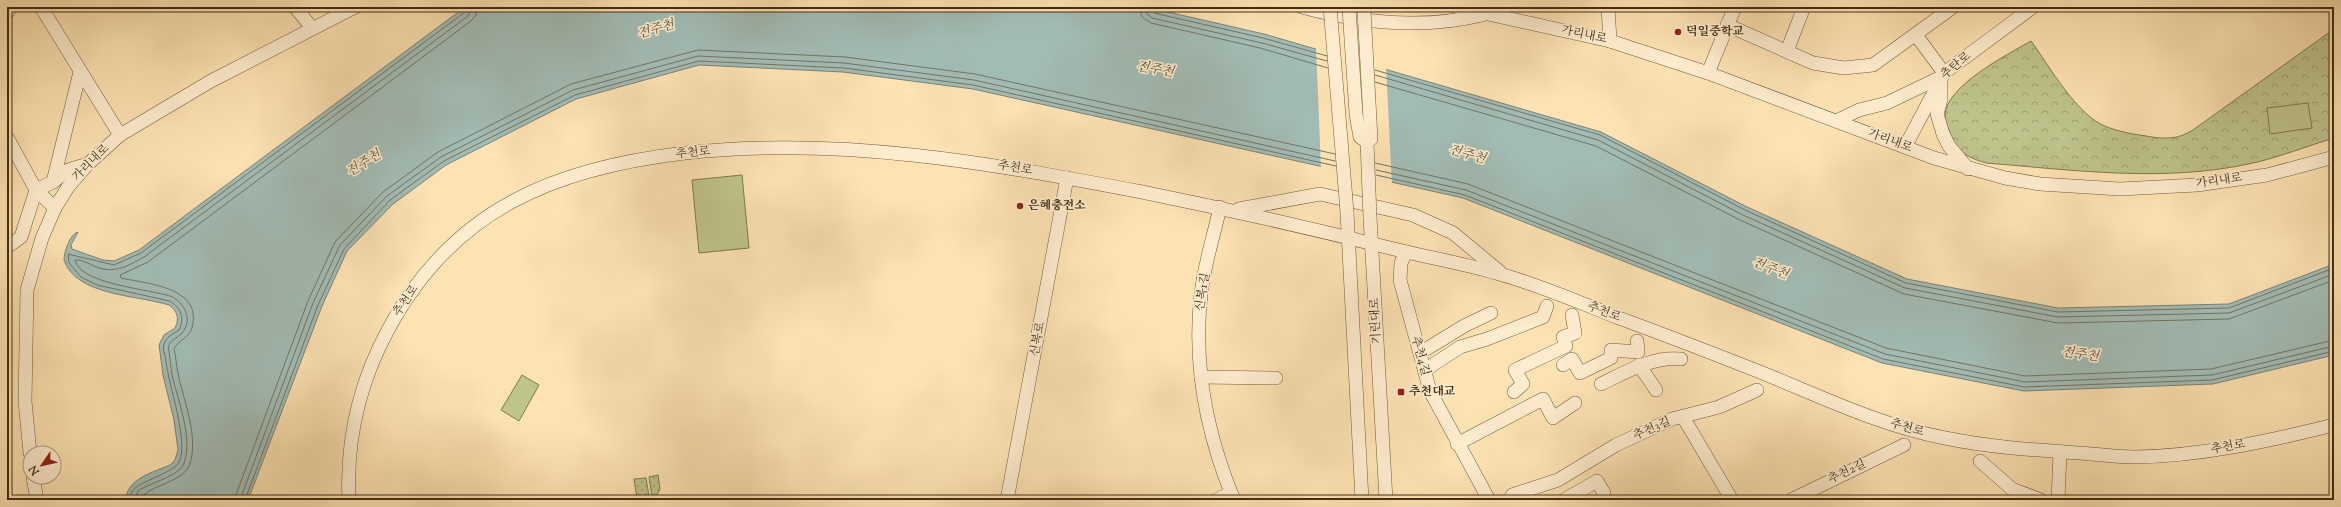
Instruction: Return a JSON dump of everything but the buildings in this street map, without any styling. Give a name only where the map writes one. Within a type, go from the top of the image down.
[{"type":"street","points":[[7,13],[11,7]]},
{"type":"street","points":[[41,7],[120,135]]},
{"type":"street","points":[[295,7],[312,28]]},
{"type":"street","name":"가리내로","points":[[29,445],[25,401],[27,290],[42,238],[55,208],[68,187],[88,164],[120,135],[211,81],[355,7]]},
{"type":"street","points":[[1302,7],[1389,24],[1460,20],[1484,14]]},
{"type":"street","name":"기린대로","points":[[1330,7],[1347,213],[1347,237],[1362,500]]},
{"type":"street","name":"가리내로","points":[[1457,7],[1610,41],[1708,73],[1836,122],[1968,169],[2004,178],[2040,184],[2120,189],[2197,185],[2267,175],[2334,157]]},
{"type":"street","points":[[1608,7],[1610,41]]},
{"type":"street","points":[[1708,73],[1735,7]]},
{"type":"street","points":[[1787,51],[1804,7]]},
{"type":"street","points":[[1728,25],[1813,62],[1844,68],[1873,65],[1953,7]]},
{"type":"street","name":"추탄로","points":[[1905,147],[1942,75],[2033,7]]},
{"type":"street","name":"기린대로","points":[[1349,8],[1356,114],[1360,136],[1367,142]]},
{"type":"street","name":"기린대로","points":[[1364,9],[1371,139],[1367,142],[1370,216],[1386,500]]},
{"type":"street","points":[[1916,35],[1942,75],[1941,99],[1938,114],[1943,134],[1949,146],[1968,169]]},
{"type":"street","points":[[54,182],[80,72]]},
{"type":"street","points":[[1836,122],[1858,110],[1887,103],[1942,75]]},
{"type":"street","points":[[7,137],[36,190],[55,208]]},
{"type":"street","name":"추천로","points":[[349,500],[347,471],[357,411],[367,375],[399,310],[422,278],[464,235],[501,208],[538,188],[582,172],[626,162],[705,151],[761,147],[846,148],[891,151],[1005,166],[1235,210],[1372,243],[1404,258],[1502,274],[1766,374],[1851,410],[1911,431],[1948,439],[2060,452],[2135,457],[2219,449],[2334,425]]},
{"type":"street","points":[[7,247],[21,237],[36,190],[54,182],[68,170],[88,164]]},
{"type":"street","name":"신복로","points":[[1007,500],[1067,178]]},
{"type":"street","name":"추천로","points":[[1235,210],[1320,194],[1413,215],[1453,233],[1502,274]]},
{"type":"street","name":"신복1길","points":[[1220,207],[1201,292],[1197,340],[1201,377],[1213,442],[1232,497]]},
{"type":"street","name":"추천4길","points":[[1404,258],[1400,280],[1430,391],[1457,444],[1489,500]]},
{"type":"street","points":[[1425,370],[1460,347],[1487,339],[1543,317],[1547,306]]},
{"type":"street","points":[[1420,353],[1464,326],[1491,313]]},
{"type":"street","name":"추천로","points":[[1514,392],[1523,384],[1516,370],[1566,346],[1563,337],[1575,333],[1572,315]]},
{"type":"street","points":[[1563,365],[1572,359],[1580,373],[1611,358],[1611,350],[1638,352],[1637,341]]},
{"type":"street","points":[[1601,384],[1639,365],[1670,358],[1681,359]]},
{"type":"street","points":[[1639,365],[1656,390]]},
{"type":"street","points":[[1201,377],[1276,378]]},
{"type":"street","name":"추천3길","points":[[1510,500],[1512,495],[1553,481],[1616,445],[1672,419],[1719,407],[1757,390]]},
{"type":"street","points":[[1457,444],[1543,399],[1553,418],[1575,403]]},
{"type":"street","points":[[1683,417],[1732,500]]},
{"type":"street","name":"추천2길","points":[[1791,500],[1904,445]]},
{"type":"street","points":[[2058,500],[2060,452]]},
{"type":"street","points":[[1980,461],[2012,489],[2042,500]]},
{"type":"street","points":[[1553,481],[1559,496],[1564,500],[1597,481],[1604,493]]},
{"type":"street","points":[[34,485],[37,500]]},
{"type":"street","points":[[1216,500],[1232,497]]},
{"type":"green space","points":[[2334,29],[2334,138],[2253,163],[2220,169],[2153,174],[2086,171],[1986,163],[1967,156],[1954,144],[1946,121],[1945,116],[1948,105],[1955,94],[1966,83],[1979,72],[2031,41],[2065,90],[2085,113],[2096,121],[2107,127],[2126,133],[2159,138],[2181,136],[2193,130]]},
{"type":"green space","points":[[2308,103],[2312,128],[2270,134],[2267,108]]},
{"type":"green space","points":[[742,175],[749,248],[699,253],[692,180]]},
{"type":"green space","points":[[522,375],[539,385],[519,421],[501,410]]},
{"type":"green space","points":[[658,475],[660,489],[657,495],[652,496],[649,477]]},
{"type":"green space","points":[[646,478],[649,496],[637,498],[634,479]]},
{"type":"water","name":"전주천","points":[[465,7],[1146,7],[1264,34],[1601,132],[1747,207],[1907,279],[2058,308],[2229,304],[2334,264],[2334,355],[2213,384],[2024,391],[1882,363],[1463,198],[973,89],[843,72],[699,65],[576,99],[446,165],[393,204],[347,251],[322,306],[248,500],[126,500],[127,493],[136,482],[142,477],[170,465],[175,460],[178,450],[174,420],[163,375],[159,345],[164,335],[175,328],[177,315],[169,305],[109,292],[81,281],[71,272],[64,260],[66,248],[72,236],[78,232],[71,245],[72,249],[103,260],[114,261],[139,250]]},
{"type":"pier","points":[[1316,47],[1386,67],[1392,185],[1321,169]]},
{"type":"place","name":"덕일중학교","points":[[1678,32]]},
{"type":"place","name":"은혜충전소","points":[[1020,206]]},
{"type":"place","name":"추천대교","points":[[1401,392]]}]
